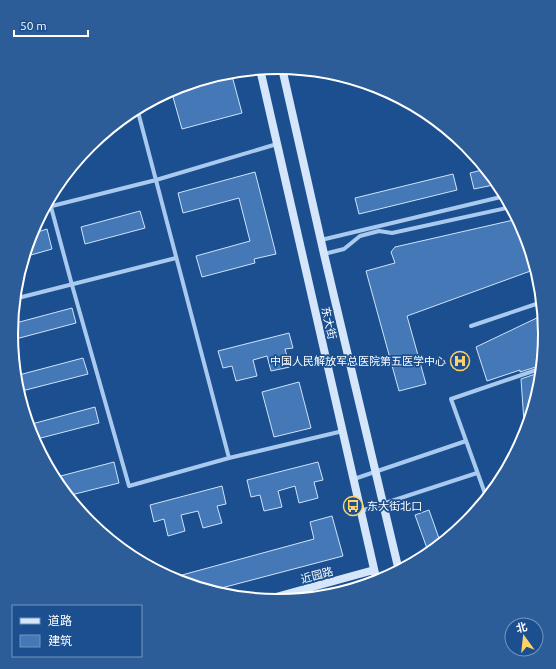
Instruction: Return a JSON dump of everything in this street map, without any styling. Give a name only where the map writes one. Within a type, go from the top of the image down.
[{"type":"main road","name":"东大街","points":[[283,74],[382,505],[398,566]]},
{"type":"main road","name":"东大街","points":[[261,75],[375,576]]},
{"type":"main road","name":"近园路","points":[[287,594],[374,570]]},
{"type":"street","points":[[139,115],[229,458]]},
{"type":"street","points":[[52,207],[156,180],[277,144]]},
{"type":"street","points":[[321,240],[499,198]]},
{"type":"street","points":[[51,208],[129,486],[229,458],[342,431]]},
{"type":"street","points":[[324,254],[344,248],[360,236],[379,230],[392,233],[505,209]]},
{"type":"street","points":[[21,297],[176,258]]},
{"type":"street","points":[[471,326],[536,304]]},
{"type":"street","points":[[485,492],[451,399],[536,370]]},
{"type":"street","points":[[354,479],[466,441]]},
{"type":"street","points":[[361,511],[478,474]]},
{"type":"building","points":[[233,78],[242,113],[182,129],[173,97],[194,88]]},
{"type":"building","points":[[479,171],[491,186],[474,189],[470,173]]},
{"type":"building","points":[[255,172],[276,254],[254,259],[255,263],[202,277],[196,256],[250,241],[239,198],[183,213],[178,193]]},
{"type":"building","points":[[453,174],[457,190],[359,214],[355,198]]},
{"type":"building","points":[[140,211],[145,228],[85,244],[81,227]]},
{"type":"building","points":[[511,221],[524,251],[530,271],[407,316],[426,384],[399,391],[366,271],[395,263],[391,252],[395,247]]},
{"type":"building","points":[[47,229],[52,249],[31,255],[38,235],[40,231]]},
{"type":"building","points":[[72,308],[76,323],[18,338],[19,322]]},
{"type":"building","points":[[537,318],[538,334],[536,367],[520,372],[520,370],[487,381],[476,347]]},
{"type":"building","points":[[289,333],[293,348],[285,349],[290,367],[271,371],[267,356],[253,360],[257,376],[236,381],[232,366],[223,368],[218,351]]},
{"type":"building","points":[[83,358],[88,374],[24,390],[21,374]]},
{"type":"building","points":[[535,374],[524,419],[521,379]]},
{"type":"building","points":[[299,382],[311,428],[274,437],[262,392]]},
{"type":"building","points":[[95,407],[99,423],[40,438],[34,423]]},
{"type":"building","points":[[114,462],[119,483],[73,494],[60,476]]},
{"type":"building","points":[[318,462],[323,480],[314,482],[318,498],[299,503],[295,486],[278,491],[282,507],[264,511],[260,495],[251,497],[247,480]]},
{"type":"building","points":[[222,486],[226,504],[217,506],[222,523],[203,528],[198,511],[181,515],[185,531],[168,536],[164,519],[154,522],[150,505]]},
{"type":"building","points":[[429,510],[439,538],[427,548],[415,515]]},
{"type":"building","points":[[332,516],[343,556],[220,588],[180,575],[314,539],[310,522]]},
{"type":"place","name":"中国人民解放军总医院第五医学中心","points":[[460,361]]},
{"type":"place","name":"东大街北口","points":[[353,506]]}]
